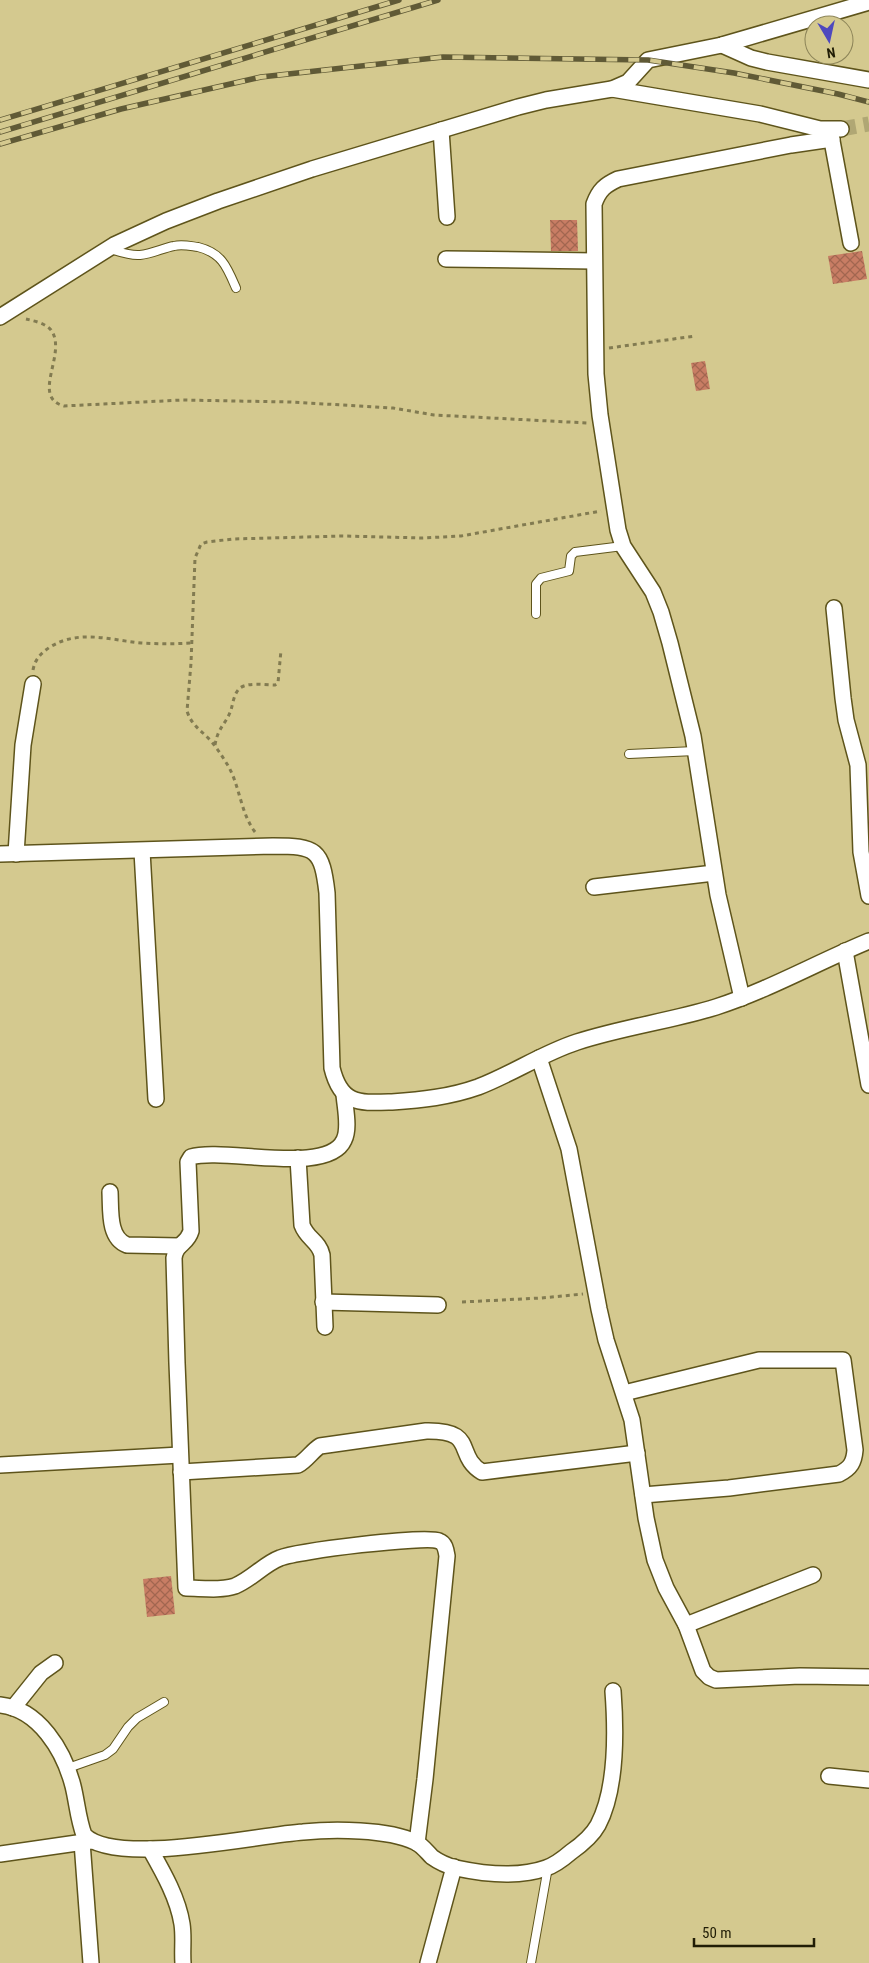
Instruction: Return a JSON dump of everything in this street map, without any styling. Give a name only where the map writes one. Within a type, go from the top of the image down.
[{"type":"street","points":[[4,314],[108,249],[166,220],[218,201],[312,169],[546,100],[612,89],[628,82],[648,60],[722,44],[869,2]]},
{"type":"street","points":[[722,44],[746,56],[767,62],[869,80]]},
{"type":"street","points":[[612,89],[786,119],[834,132]]},
{"type":"street","points":[[441,130],[447,217]]},
{"type":"street","points":[[834,132],[851,243]]},
{"type":"street","points":[[742,998],[714,873],[695,751],[681,688],[661,612],[653,592],[623,546],[614,509],[601,423],[596,350],[594,204],[598,193],[606,185],[618,179],[644,172],[791,144],[834,132]]},
{"type":"street","points":[[446,259],[594,261]]},
{"type":"street","points":[[834,608],[846,720],[858,765],[865,804],[861,852],[869,896]]},
{"type":"street","points":[[16,854],[24,745],[33,684]]},
{"type":"street","points":[[0,854],[300,846],[311,850],[320,858],[324,869],[327,893],[332,1068],[336,1084],[344,1094],[356,1101],[373,1102],[446,1096],[477,1087],[558,1048],[614,1030],[716,1007],[742,998],[869,941]]},
{"type":"street","points":[[142,851],[156,1098]]},
{"type":"street","points":[[594,887],[714,873]]},
{"type":"street","points":[[845,951],[869,1083]]},
{"type":"street","points":[[539,1058],[569,1150],[606,1340],[632,1420],[655,1560],[666,1588],[686,1625],[703,1671],[709,1677],[716,1680],[800,1676],[869,1677]]},
{"type":"street","points":[[344,1094],[346,1133],[343,1142],[336,1150],[323,1155],[298,1158],[262,1158],[208,1154],[191,1157],[188,1162],[191,1231],[189,1238],[179,1246],[175,1253],[174,1278],[186,1588],[234,1586],[248,1579],[269,1563],[282,1557],[308,1552],[409,1539],[430,1538],[440,1541],[445,1548],[447,1556],[417,1842]]},
{"type":"street","points":[[298,1158],[302,1225],[305,1233],[320,1247],[322,1255],[324,1327]]},
{"type":"street","points":[[110,1192],[114,1232],[120,1242],[127,1245],[179,1246]]},
{"type":"street","points":[[323,1302],[438,1305]]},
{"type":"street","points":[[624,1394],[759,1360],[843,1360],[855,1450],[854,1461],[848,1469],[839,1474],[729,1488],[643,1496]]},
{"type":"street","points":[[181,1472],[298,1465],[304,1462],[313,1450],[320,1446],[426,1431],[451,1433],[460,1440],[474,1467],[482,1472],[637,1454]]},
{"type":"street","points":[[0,1465],[180,1455]]},
{"type":"street","points":[[686,1625],[813,1575]]},
{"type":"street","points":[[55,1663],[40,1674],[7,1707],[30,1715],[56,1745],[68,1768],[86,1842],[91,1963]]},
{"type":"street","points":[[0,1854],[86,1842],[99,1845],[150,1849],[200,1846],[325,1830],[402,1837],[417,1842],[433,1858],[454,1867],[473,1871],[514,1874],[532,1872],[548,1867],[571,1852],[589,1837],[598,1826],[603,1813],[615,1758],[616,1726],[613,1691]]},
{"type":"street","points":[[829,1776],[869,1780]]},
{"type":"street","points":[[150,1849],[162,1870],[178,1907],[182,1922],[183,1963]]},
{"type":"street","points":[[428,1963],[454,1867]]},
{"type":"lane","points":[[108,249],[139,255],[185,245],[205,249],[217,255],[223,262],[236,288]]},
{"type":"lane","points":[[536,614],[536,591],[540,578],[569,571],[571,556],[575,552],[623,546]]},
{"type":"lane","points":[[629,754],[695,751]]},
{"type":"lane","points":[[68,1768],[105,1755],[113,1749],[128,1727],[137,1718],[164,1702]]},
{"type":"lane","points":[[531,1963],[548,1867]]},
{"type":"path","points":[[4,314],[46,326],[52,331],[55,340],[56,357],[49,385],[50,393],[52,400],[56,404],[64,406],[161,400],[252,401],[393,408],[434,415],[601,423]]},
{"type":"path","points":[[596,350],[695,336]]},
{"type":"path","points":[[268,847],[246,818],[235,780],[228,764],[214,745],[189,719],[187,711],[195,558],[201,544],[233,539],[343,536],[448,537],[614,509]]},
{"type":"path","points":[[33,684],[34,663],[38,657],[54,644],[65,640],[89,637],[141,643],[192,643]]},
{"type":"path","points":[[214,745],[217,734],[241,688],[246,686],[275,685],[278,683],[280,650]]},
{"type":"path","points":[[462,1302],[596,1293]]},
{"type":"building","points":[[550,220],[577,220],[578,251],[551,251]]},
{"type":"building","points":[[862,251],[867,279],[833,284],[828,256]]},
{"type":"building","points":[[705,361],[710,389],[696,391],[691,363]]},
{"type":"building","points":[[171,1576],[175,1614],[147,1617],[143,1579]]},
{"type":"tunnel","points":[[841,129],[869,124]]},
{"type":"railway","points":[[0,120],[399,0]]},
{"type":"railway","points":[[0,132],[438,0]]},
{"type":"railway","points":[[0,144],[121,109],[261,77],[443,57],[648,60],[734,73],[869,102]]}]
